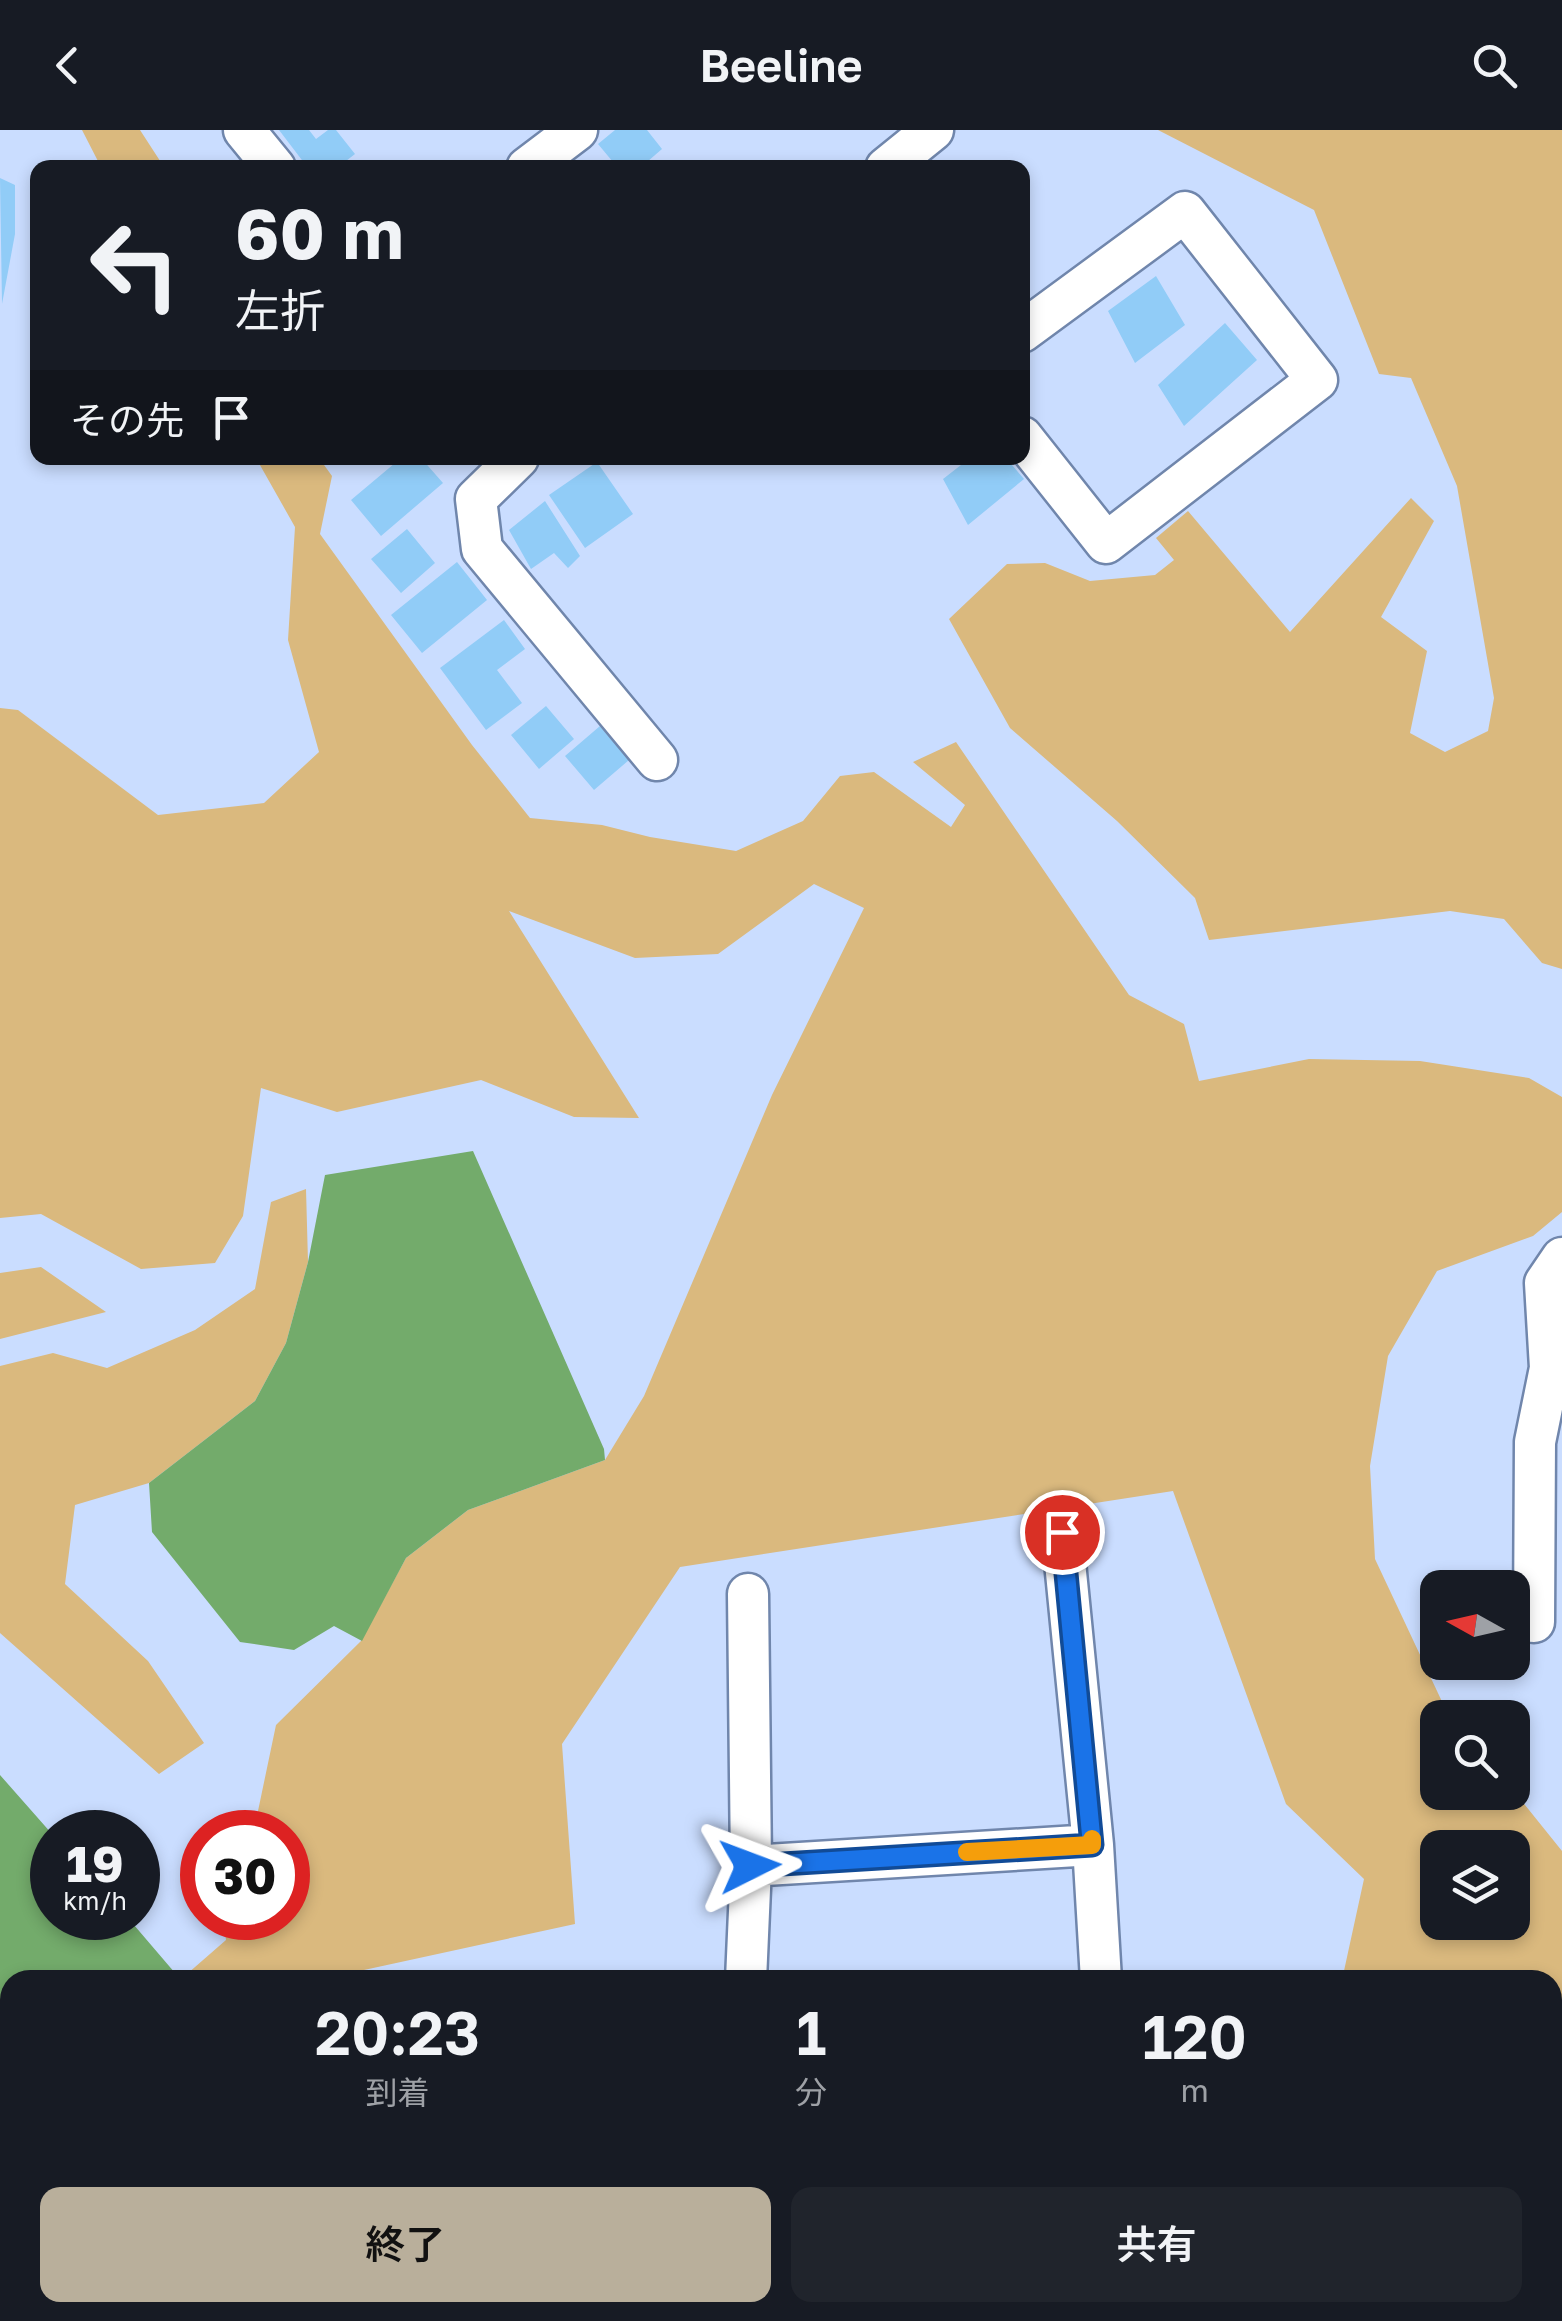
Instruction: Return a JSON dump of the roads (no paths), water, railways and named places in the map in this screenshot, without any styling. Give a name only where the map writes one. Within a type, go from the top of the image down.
[{"type":"street","points":[[244,130],[268,160]]},
{"type":"street","points":[[537,160],[576,130]]},
{"type":"street","points":[[896,160],[933,130]]},
{"type":"street","points":[[1030,326],[1185,212],[1318,380],[1106,542],[1030,446]]},
{"type":"street","points":[[507,465],[476,499],[482,549],[658,760]]},
{"type":"street","points":[[1534,1622],[1535,1442],[1550,1368],[1545,1282],[1562,1258]]},
{"type":"street","points":[[1062,1532],[1092,1845],[1099,1970]]},
{"type":"street","points":[[746,1970],[750,1866],[748,1594]]},
{"type":"street","points":[[750,1866],[1092,1845]]}]
